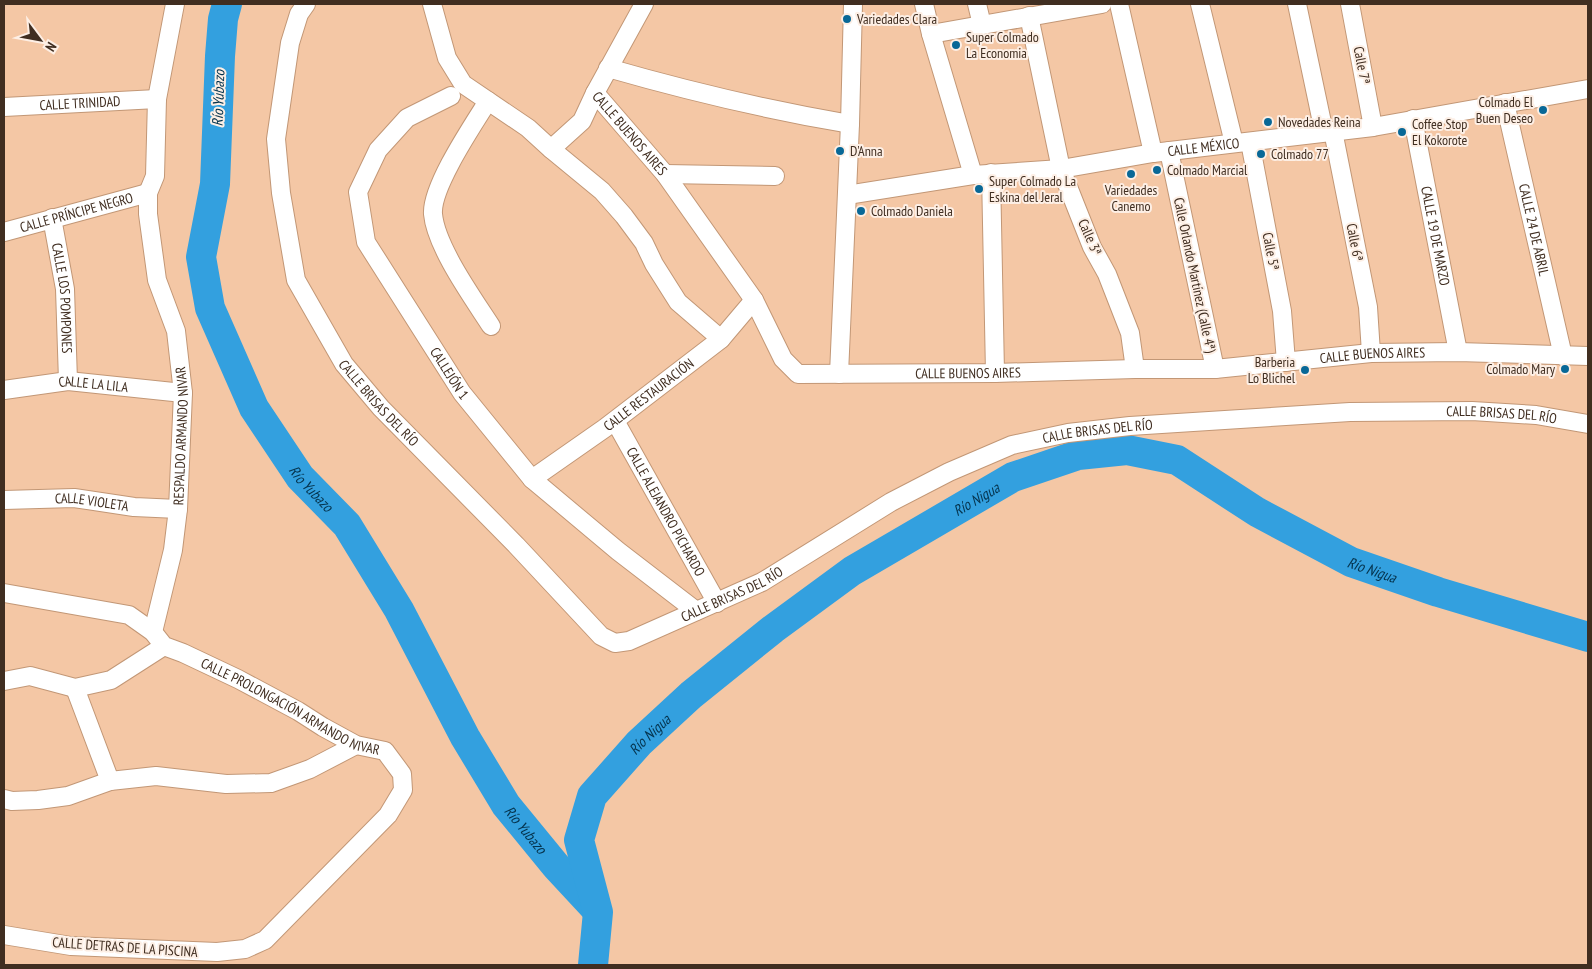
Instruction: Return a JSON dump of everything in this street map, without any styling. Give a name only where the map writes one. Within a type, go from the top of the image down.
[{"type":"street","name":"RESPALDO ARMANDO NIVAR","points":[[153,632],[173,550],[178,509],[183,393],[176,331],[157,280],[148,214],[148,193],[155,176],[157,99],[175,4]]},
{"type":"street","name":"CALLE BRISAS DEL RÍO","points":[[306,4],[299,14],[290,43],[276,139],[281,193],[296,280],[344,364],[382,408],[516,545],[601,636],[615,643],[629,641],[762,582],[891,502],[949,472],[1012,445],[1068,433],[1130,426],[1350,412],[1472,411],[1536,415],[1588,424]]},
{"type":"street","points":[[432,4],[447,58],[463,84],[528,128],[602,191],[644,243],[654,264],[678,302],[722,339]]},
{"type":"street","name":"CALLE BUENOS AIRES","points":[[644,4],[595,93],[666,174],[754,300],[783,359],[798,374],[1214,369],[1371,353],[1458,352],[1588,356]]},
{"type":"street","points":[[839,374],[850,124],[853,4]]},
{"type":"street","points":[[924,4],[973,176]]},
{"type":"street","points":[[977,4],[982,25]]},
{"type":"street","points":[[931,34],[1029,16],[1070,6],[1102,4]]},
{"type":"street","name":"Calle Orlando Martínez (Calle 4ª)","points":[[1119,4],[1161,152],[1214,369]]},
{"type":"street","name":"Calle 5ª","points":[[1200,4],[1242,142],[1282,311],[1286,362]]},
{"type":"street","name":"Calle 6ª","points":[[1298,4],[1368,307],[1371,353]]},
{"type":"street","name":"Calle 7ª","points":[[1350,4],[1373,127]]},
{"type":"street","name":"Calle 3ª","points":[[1029,16],[1062,169],[1092,246],[1107,274],[1130,333],[1135,369]]},
{"type":"street","points":[[608,68],[673,86],[791,114],[850,124]]},
{"type":"street","name":"CALLE MÉXICO","points":[[847,195],[991,173],[1062,169],[1161,152],[1373,127],[1588,89]]},
{"type":"street","points":[[551,149],[582,122],[595,93]]},
{"type":"street","name":"CALLEJÓN 1","points":[[450,96],[407,118],[378,150],[358,192],[366,242],[462,393],[532,479],[618,551],[696,611]]},
{"type":"street","name":"CALLE TRINIDAD","points":[[4,107],[157,99]]},
{"type":"street","points":[[488,101],[455,156],[438,189],[433,213],[441,242],[458,274],[491,326]]},
{"type":"street","name":"CALLE 24 DE ABRIL","points":[[1505,103],[1563,356]]},
{"type":"street","name":"CALLE 19 DE MARZO","points":[[1413,119],[1458,352]]},
{"type":"street","points":[[991,173],[995,373]]},
{"type":"street","points":[[666,174],[775,176]]},
{"type":"street","name":"CALLE PRÍNCIPE NEGRO","points":[[4,232],[148,193]]},
{"type":"street","name":"CALLE LOS POMPONES","points":[[52,218],[65,290],[68,381]]},
{"type":"street","name":"CALLE RESTAURACIÓN","points":[[532,479],[615,421],[722,339],[754,300]]},
{"type":"street","name":"CALLE LA LILA","points":[[4,390],[68,381],[183,393]]},
{"type":"street","name":"CALLE ALEJANDRO PICHARDO","points":[[615,421],[717,603]]},
{"type":"street","name":"CALLE VIOLETA","points":[[4,500],[74,498],[134,507],[178,509]]},
{"type":"street","points":[[4,592],[129,615],[153,632],[164,646],[111,680],[75,688],[30,676],[4,681]]},
{"type":"street","name":"CALLE PROLONGACIÓN ARMANDO NIVAR","points":[[164,646],[184,653],[238,679],[356,745],[385,751],[402,774],[403,790],[388,815],[265,940],[245,949],[217,952]]},
{"type":"street","points":[[75,688],[110,781]]},
{"type":"street","points":[[4,799],[12,801],[38,800],[68,796],[110,781],[156,776],[226,784],[271,783],[310,770],[356,745]]},
{"type":"street","name":"CALLE DETRAS DE LA PISCINA","points":[[4,935],[71,946],[217,952]]},
{"type":"waterway","name":"Río Yubazo","points":[[227,4],[223,19],[220,56],[215,184],[201,257],[210,308],[254,408],[300,477],[347,525],[399,610],[465,737],[506,805],[556,866],[595,908]]},
{"type":"waterway","name":"Río Nigua","points":[[593,965],[598,912],[579,840],[592,796],[639,743],[691,695],[773,629],[852,571],[1013,477],[1078,455],[1127,450],[1177,460],[1257,512],[1351,562],[1438,592],[1588,637]]},
{"type":"place","name":"Variedades Clara","points":[[847,19]]},
{"type":"place","name":"Super Colmado La Economia","points":[[956,45]]},
{"type":"place","name":"Colmado El Buen Deseo","points":[[1543,110]]},
{"type":"place","name":"Novedades Reina","points":[[1268,122]]},
{"type":"place","name":"Coffee Stop El Kokorote","points":[[1402,132]]},
{"type":"place","name":"D'Anna","points":[[840,151]]},
{"type":"place","name":"Colmado 77","points":[[1261,154]]},
{"type":"place","name":"Colmado Marcial","points":[[1157,170]]},
{"type":"place","name":"Variedades Canemo","points":[[1131,174]]},
{"type":"place","name":"Super Colmado La Eskina del Jeral","points":[[979,189]]},
{"type":"place","name":"Colmado Daniela","points":[[861,211]]},
{"type":"place","name":"Colmado Mary","points":[[1565,369]]},
{"type":"place","name":"Barberia Lo Blichel","points":[[1305,370]]}]
